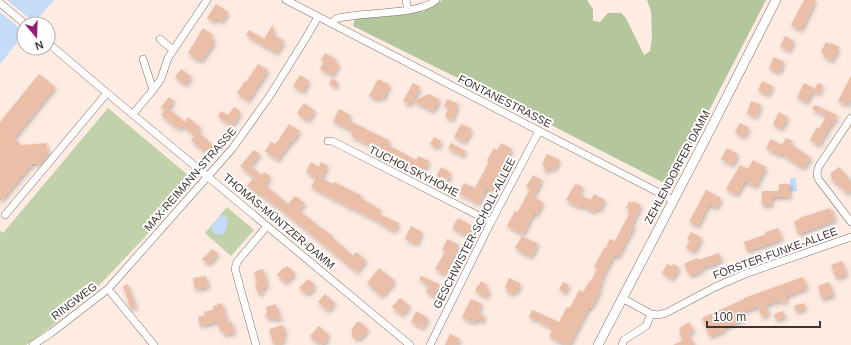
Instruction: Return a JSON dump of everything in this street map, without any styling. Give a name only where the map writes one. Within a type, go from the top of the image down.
[{"type":"main road","name":"ZEHLENDORFER DAMM","points":[[598,345],[670,199],[708,134],[776,0]]},
{"type":"street","points":[[133,114],[161,79],[168,58],[207,0]]},
{"type":"street","name":"FONTANESTRASSE","points":[[286,0],[670,199]]},
{"type":"street","points":[[406,0],[408,10]]},
{"type":"street","points":[[332,24],[336,19],[362,14],[408,10],[423,7],[433,3],[436,0]]},
{"type":"street","points":[[0,3],[16,16]]},
{"type":"street","name":"MAX-REIMANN-STRASSE","points":[[108,289],[232,150],[269,97],[318,17]]},
{"type":"street","points":[[160,39],[173,50]]},
{"type":"street","name":"THOMAS-MÜNTZER-DAMM","points":[[56,50],[410,345]]},
{"type":"street","points":[[143,59],[153,90]]},
{"type":"street","points":[[5,215],[107,93]]},
{"type":"street","points":[[851,118],[816,172],[816,176],[851,222]]},
{"type":"street","name":"GESCHWISTER-SCHOLL-ALLEE","points":[[430,345],[491,222],[539,131]]},
{"type":"street","name":"TUCHOLSKYHÖHE","points":[[328,140],[491,222]]},
{"type":"street","points":[[256,345],[235,269],[237,262],[267,226]]},
{"type":"street","name":"FÖRSTER-FUNKE-ALLEE","points":[[651,314],[658,315],[666,313],[715,287],[745,274],[851,237]]},
{"type":"street","name":"RINGWEG","points":[[33,345],[108,289],[154,345]]},
{"type":"street","points":[[622,298],[651,314],[646,326],[624,340],[622,345]]},
{"type":"green space","points":[[442,0],[587,0],[593,9],[593,21],[600,22],[608,13],[621,13],[626,18],[644,55],[650,51],[652,38],[651,11],[647,0],[766,0],[670,186],[353,26],[355,19],[422,12],[438,4]]},
{"type":"green space","points":[[108,108],[195,181],[162,219],[88,297],[26,345],[0,345],[0,231],[3,233]]},
{"type":"green space","points":[[227,207],[254,230],[231,256],[205,233]]},
{"type":"water","points":[[2,0],[54,0],[40,16],[16,16],[16,44],[0,64],[0,2]]},
{"type":"water","points":[[790,178],[796,178],[797,191],[790,191]]},
{"type":"water","points":[[222,215],[228,219],[224,235],[216,234],[211,231],[212,226]]},
{"type":"pier","points":[[0,0],[7,0],[26,16],[16,16],[16,25],[0,12]]},
{"type":"building","points":[[804,0],[816,0],[801,30],[791,25]]},
{"type":"building","points":[[216,4],[228,12],[222,22],[216,18],[214,22],[207,18]]},
{"type":"building","points":[[273,24],[274,35],[284,41],[277,53],[246,35],[249,30],[264,39]]},
{"type":"building","points":[[203,28],[213,35],[211,38],[215,41],[202,60],[200,59],[199,61],[188,53]]},
{"type":"building","points":[[785,36],[794,41],[789,51],[780,46]]},
{"type":"building","points":[[826,42],[839,47],[832,61],[823,56],[825,54],[821,52]]},
{"type":"building","points":[[325,53],[336,59],[335,61],[339,64],[333,75],[320,69],[324,61],[321,60]]},
{"type":"building","points":[[774,57],[784,62],[779,73],[769,68]]},
{"type":"building","points":[[258,64],[268,70],[248,101],[237,93]]},
{"type":"building","points":[[181,69],[191,76],[186,85],[175,77]]},
{"type":"building","points":[[39,74],[55,87],[14,138],[21,145],[47,143],[48,156],[42,163],[32,164],[0,202],[0,122]]},
{"type":"building","points":[[300,75],[309,81],[303,92],[293,86]]},
{"type":"building","points":[[851,76],[851,98],[847,105],[838,101]]},
{"type":"building","points":[[332,78],[338,82],[336,87],[329,84]]},
{"type":"building","points":[[378,79],[390,85],[383,99],[379,97],[378,100],[369,96]]},
{"type":"building","points":[[762,81],[773,86],[768,95],[758,90]]},
{"type":"building","points":[[413,83],[420,87],[410,105],[403,101]]},
{"type":"building","points":[[804,83],[814,88],[807,102],[797,97]]},
{"type":"building","points":[[818,83],[823,85],[819,94],[813,91]]},
{"type":"building","points":[[429,94],[440,100],[433,111],[413,101]]},
{"type":"building","points":[[169,97],[174,101],[168,108],[185,122],[188,117],[201,128],[198,132],[215,147],[209,155],[191,140],[195,136],[182,125],[179,129],[161,115],[165,111],[161,107]]},
{"type":"building","points":[[447,99],[458,104],[452,120],[445,116],[449,108],[444,106]]},
{"type":"building","points":[[751,101],[761,105],[756,117],[747,113]]},
{"type":"building","points":[[304,103],[315,111],[308,121],[297,113]]},
{"type":"building","points":[[815,105],[837,115],[833,124],[831,124],[819,145],[810,140],[817,127],[819,129],[826,116],[812,109]]},
{"type":"building","points":[[234,107],[240,111],[240,114],[233,124],[232,123],[230,125],[218,116],[221,111],[228,115]]},
{"type":"building","points":[[339,109],[350,115],[348,120],[390,141],[388,145],[416,160],[418,156],[429,161],[422,174],[370,149],[372,146],[351,136],[353,131],[333,121]]},
{"type":"building","points":[[779,112],[788,117],[781,129],[773,124]]},
{"type":"building","points":[[740,123],[749,128],[744,137],[735,132]]},
{"type":"building","points":[[289,124],[300,131],[278,160],[265,151],[271,142],[275,144],[278,141]]},
{"type":"building","points":[[461,124],[472,129],[465,142],[454,137]]},
{"type":"building","points":[[434,137],[441,141],[438,148],[430,144]]},
{"type":"building","points":[[786,138],[793,141],[791,144],[811,158],[803,168],[781,153],[780,156],[766,148],[771,139],[782,145]]},
{"type":"building","points":[[451,143],[466,151],[463,156],[448,148]]},
{"type":"building","points":[[501,143],[512,149],[500,172],[503,174],[501,176],[503,177],[499,185],[497,184],[494,191],[487,188],[479,203],[459,193],[464,183],[475,188],[489,162],[487,161],[494,148],[497,150]]},
{"type":"building","points":[[727,148],[738,154],[733,165],[721,159]]},
{"type":"building","points":[[254,150],[260,154],[250,166],[262,175],[264,172],[270,176],[265,185],[288,204],[295,196],[305,203],[299,210],[333,236],[332,237],[353,256],[356,252],[366,260],[357,272],[276,205],[275,206],[259,193],[258,194],[247,186],[254,177],[240,166]]},
{"type":"building","points":[[547,154],[560,160],[554,170],[550,168],[545,173],[545,166],[542,164]]},
{"type":"building","points":[[753,160],[766,167],[756,187],[745,181],[737,195],[726,189],[740,165],[748,169]]},
{"type":"building","points":[[311,162],[319,167],[321,162],[328,166],[321,178],[333,184],[334,182],[362,196],[361,198],[381,210],[379,214],[399,223],[395,231],[311,187],[316,178],[306,172]]},
{"type":"building","points":[[441,167],[451,173],[444,186],[434,181]]},
{"type":"building","points":[[839,167],[851,181],[851,191],[847,194],[840,185],[839,186],[831,178],[832,177],[830,174]]},
{"type":"building","points":[[533,175],[542,180],[533,197],[543,202],[537,214],[534,213],[523,234],[507,226],[515,211],[518,212],[530,189],[526,187]]},
{"type":"building","points":[[575,184],[583,187],[579,194],[591,200],[594,194],[605,200],[600,210],[596,208],[594,212],[580,205],[579,207],[566,200]]},
{"type":"building","points":[[779,184],[790,184],[790,197],[772,197],[772,205],[762,205],[762,191],[779,191]]},
{"type":"building","points":[[706,190],[721,198],[717,208],[709,204],[698,226],[689,222]]},
{"type":"building","points":[[629,201],[632,203],[633,201],[641,205],[632,224],[634,226],[618,257],[614,255],[601,280],[603,281],[599,288],[601,289],[591,308],[589,308],[569,345],[566,345],[549,336],[553,328],[529,317],[532,310],[559,322],[567,307],[570,308],[579,290],[583,292],[590,280],[591,281],[597,269],[594,267],[610,239],[615,241],[630,212],[628,211],[629,209],[626,208]]},
{"type":"building","points":[[830,208],[831,211],[833,210],[835,220],[798,234],[794,221]]},
{"type":"building","points":[[458,218],[473,226],[467,236],[452,228]]},
{"type":"building","points":[[411,226],[422,232],[417,244],[405,239]]},
{"type":"building","points":[[778,228],[782,239],[747,251],[744,242],[766,234],[765,232]]},
{"type":"building","points":[[691,232],[702,238],[694,252],[686,248],[690,240],[687,239]]},
{"type":"building","points":[[522,236],[538,244],[531,257],[515,248]]},
{"type":"building","points":[[447,239],[459,245],[449,265],[453,267],[448,276],[435,269],[445,252],[442,250]]},
{"type":"building","points":[[212,249],[218,254],[209,264],[202,259]]},
{"type":"building","points":[[719,253],[722,261],[701,268],[703,270],[690,276],[684,264],[697,258],[698,260]]},
{"type":"building","points":[[842,261],[847,274],[836,278],[831,265]]},
{"type":"building","points":[[667,264],[671,266],[673,264],[679,267],[673,279],[662,273]]},
{"type":"building","points":[[287,266],[295,273],[286,283],[277,275],[284,267],[285,268]]},
{"type":"building","points":[[379,268],[395,281],[382,296],[367,283]]},
{"type":"building","points":[[263,269],[268,286],[262,288],[264,292],[258,294],[254,272]]},
{"type":"building","points":[[206,276],[208,287],[195,289],[193,278]]},
{"type":"building","points":[[421,276],[439,284],[434,296],[426,292],[429,286],[419,279]]},
{"type":"building","points":[[803,277],[807,288],[786,296],[787,301],[782,303],[781,300],[765,305],[769,314],[762,317],[758,306],[742,312],[745,319],[724,328],[725,330],[710,337],[702,318],[744,298]]},
{"type":"building","points":[[509,278],[521,284],[516,293],[513,291],[512,294],[506,291],[508,288],[505,287]]},
{"type":"building","points":[[308,279],[315,285],[310,293],[309,292],[307,294],[299,288]]},
{"type":"building","points":[[481,281],[487,285],[486,288],[490,290],[486,297],[475,291]]},
{"type":"building","points":[[563,282],[569,285],[565,293],[559,289]]},
{"type":"building","points":[[829,282],[834,295],[822,299],[818,286]]},
{"type":"building","points":[[128,284],[136,307],[131,309],[123,286]]},
{"type":"building","points":[[325,294],[335,303],[328,311],[318,302]]},
{"type":"building","points":[[400,298],[410,306],[402,315],[392,307]]},
{"type":"building","points":[[471,299],[482,304],[479,313],[485,316],[482,322],[476,319],[474,323],[462,317]]},
{"type":"building","points":[[222,303],[228,323],[232,322],[235,332],[224,335],[223,330],[220,331],[218,321],[200,326],[198,317],[205,315],[204,312],[214,309],[213,306]]},
{"type":"building","points":[[804,303],[806,308],[796,312],[794,306]]},
{"type":"building","points":[[276,304],[281,320],[265,317],[267,313],[266,307]]},
{"type":"building","points":[[416,311],[428,318],[423,328],[411,322]]},
{"type":"building","points":[[783,311],[785,317],[776,320],[774,314]]},
{"type":"building","points":[[357,322],[360,322],[368,329],[362,337],[356,339],[352,336],[352,329]]},
{"type":"building","points":[[689,322],[694,331],[688,334],[695,345],[673,345],[683,340],[679,333],[681,331],[679,328]]},
{"type":"building","points":[[283,325],[286,333],[283,333],[285,339],[281,341],[282,345],[275,345],[269,329]]},
{"type":"building","points":[[319,326],[329,335],[326,338],[328,339],[322,345],[310,336]]},
{"type":"building","points":[[450,334],[460,339],[457,345],[445,345]]}]
